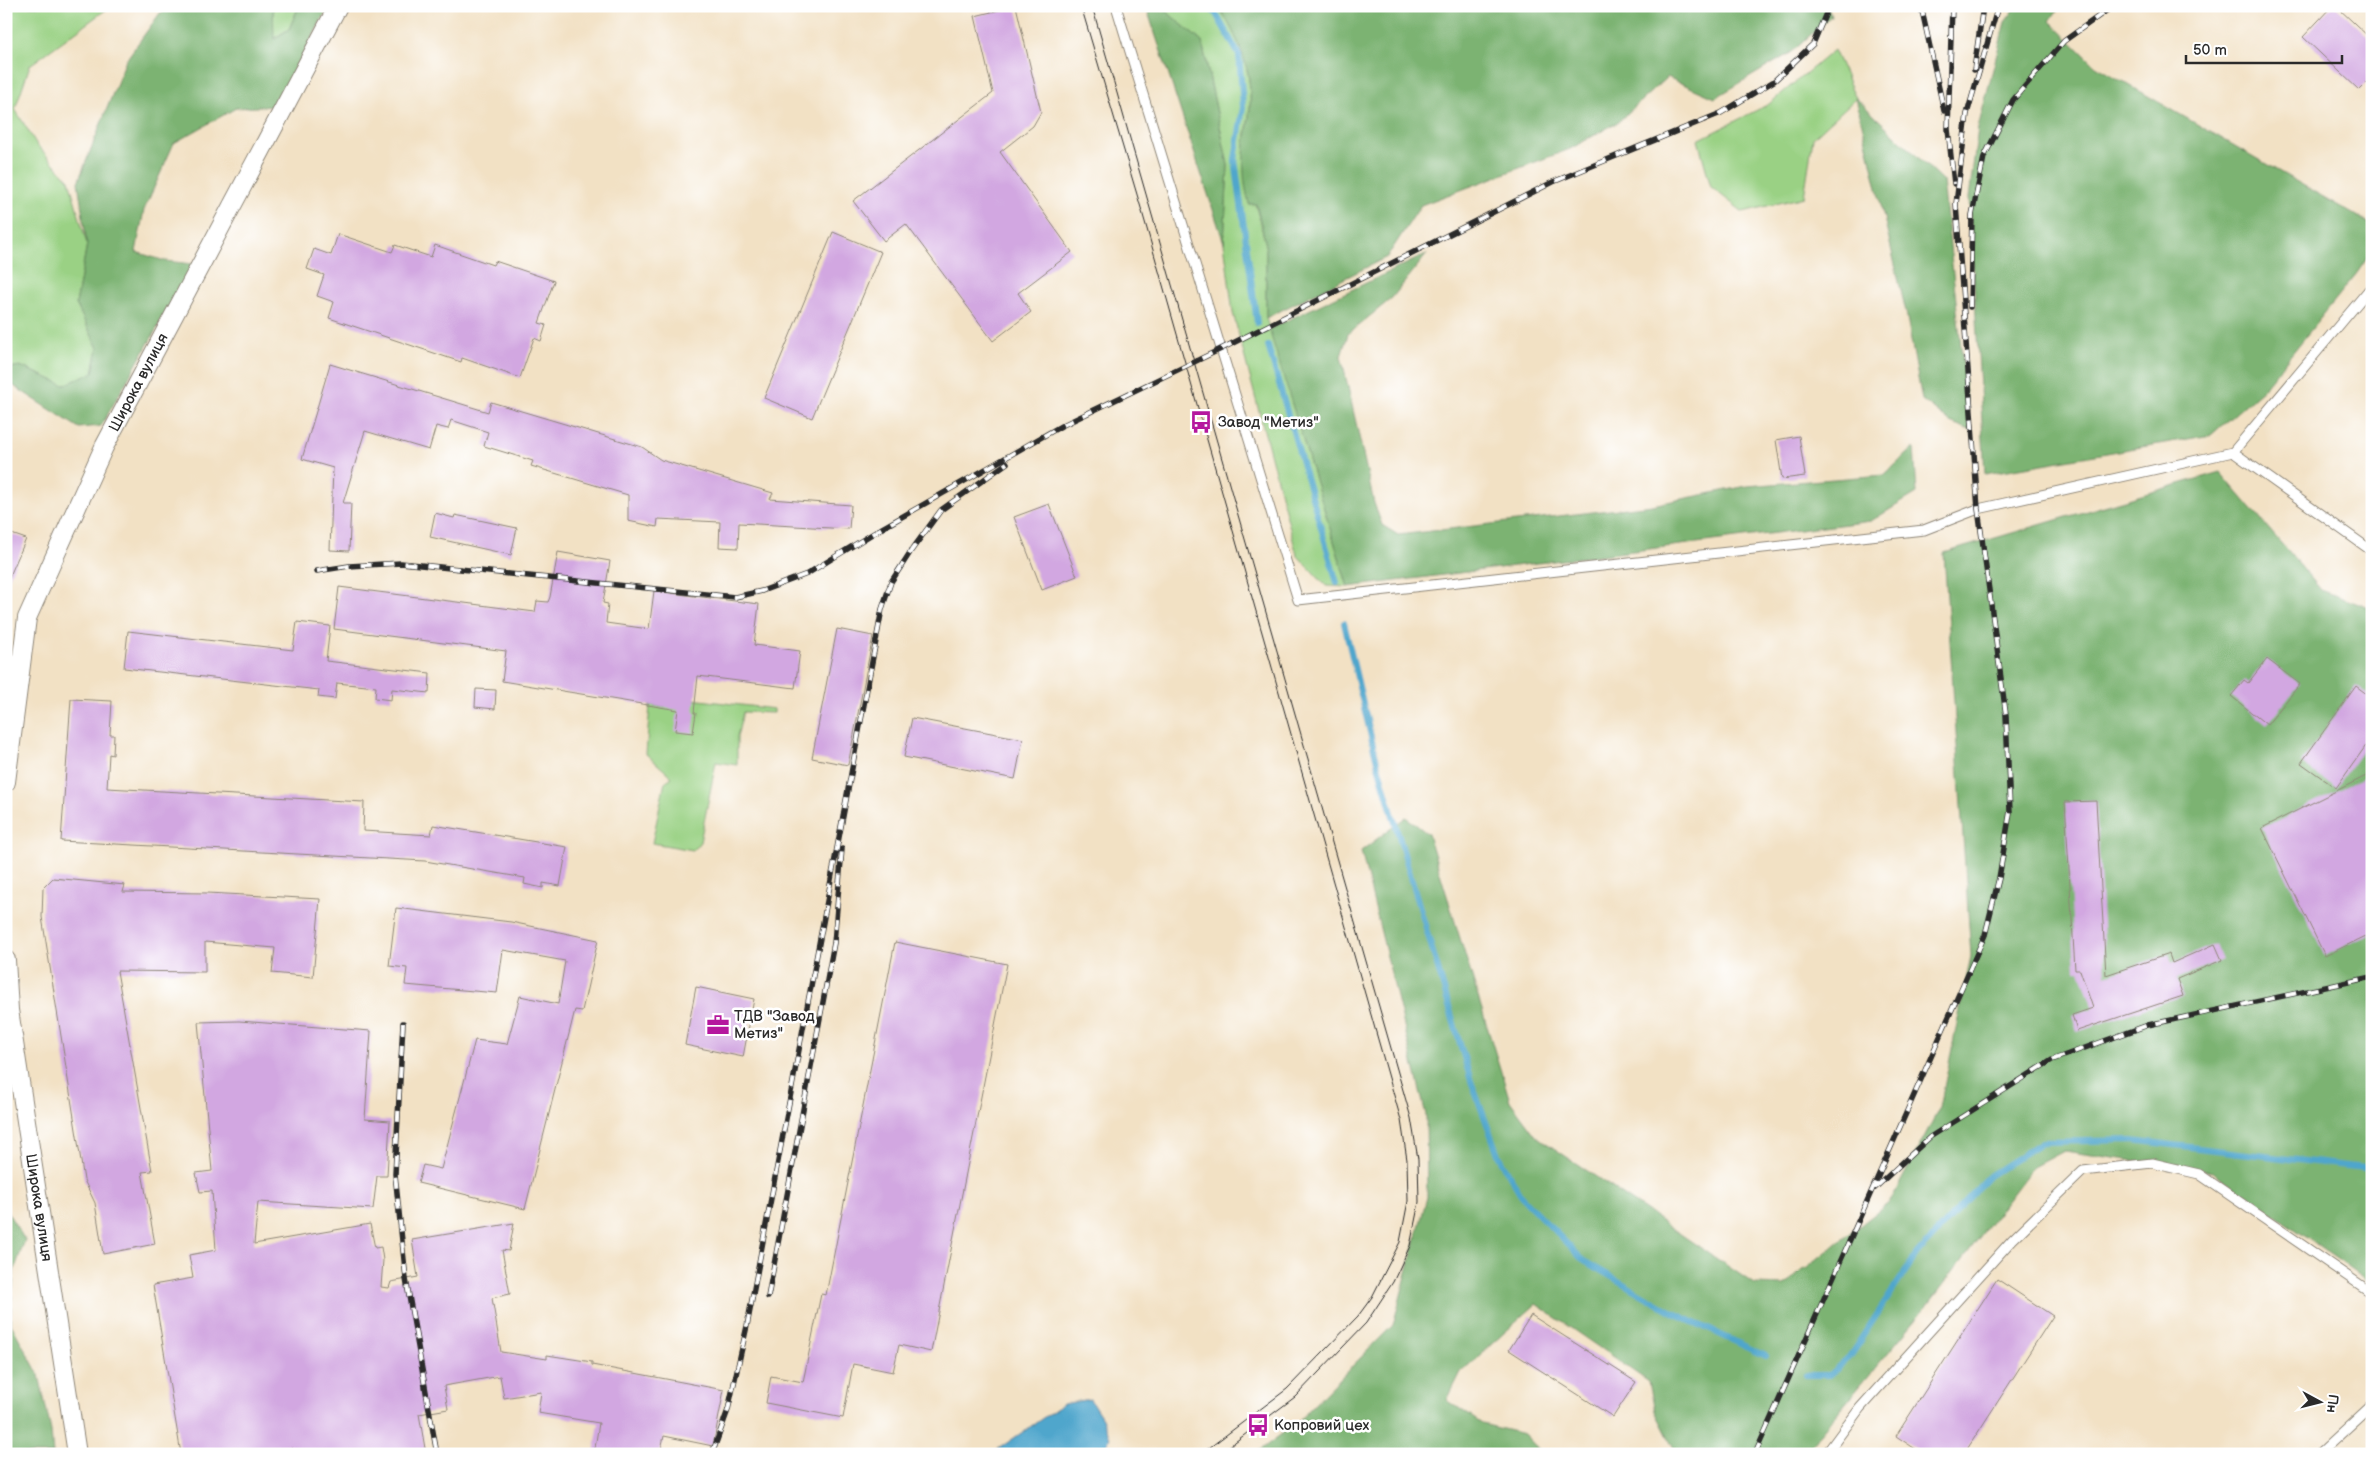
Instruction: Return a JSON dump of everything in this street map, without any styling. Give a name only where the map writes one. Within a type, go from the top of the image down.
[{"type":"street","name":"Широка вулиця","points":[[6,782],[28,618],[104,447],[338,6]]},
{"type":"street","name":"Широка вулиця","points":[[6,960],[9,1010],[77,1454]]},
{"type":"lane","points":[[1116,6],[1298,600],[1924,530],[1978,509],[2233,452],[2372,286]]},
{"type":"lane","points":[[2233,452],[2372,551]]},
{"type":"lane","points":[[1826,1454],[1860,1408],[2012,1240],[2083,1171],[2152,1163],[2198,1174],[2372,1293]]},
{"type":"lane","points":[[2319,1454],[2372,1405]]},
{"type":"green space","points":[[6,6],[111,6],[30,65],[15,109],[37,145],[69,180],[87,244],[76,304],[98,348],[93,373],[64,385],[20,366],[6,369]]},
{"type":"green space","points":[[177,6],[273,6],[274,39],[289,29],[299,6],[329,6],[276,106],[236,108],[174,143],[144,210],[136,252],[165,261],[194,264],[101,426],[79,428],[6,381],[6,369],[20,366],[64,385],[93,373],[98,348],[76,304],[87,244],[78,182],[126,60],[160,13]]},
{"type":"green space","points":[[273,6],[299,6],[289,29],[273,39]]},
{"type":"green space","points":[[1146,6],[1160,6],[1202,42],[1228,165],[1224,243]]},
{"type":"green space","points":[[1160,6],[1218,6],[1232,29],[1243,54],[1250,94],[1250,112],[1245,142],[1249,204],[1255,203],[1266,245],[1266,318],[1348,587],[1326,586],[1297,555],[1233,313],[1224,243],[1228,165],[1202,42]]},
{"type":"green space","points":[[1218,6],[1828,6],[1831,16],[1792,52],[1715,98],[1667,77],[1618,122],[1570,149],[1421,205],[1387,257],[1266,318],[1266,245],[1256,204],[1249,204],[1244,177],[1244,148],[1250,108],[1249,81],[1243,54],[1232,29]]},
{"type":"green space","points":[[2017,6],[2060,6],[2050,21],[2096,66],[2372,225],[2372,251],[2357,273],[2264,388],[2211,435],[1985,474],[1969,198],[1978,128],[2005,22]]},
{"type":"green space","points":[[1834,50],[1856,98],[1813,138],[1804,197],[1743,212],[1711,187],[1698,140],[1769,104]]},
{"type":"green space","points":[[1856,98],[1943,181],[1970,430],[1950,422],[1922,400],[1906,312]]},
{"type":"green space","points":[[1427,254],[1392,298],[1348,334],[1341,356],[1374,503],[1382,525],[1398,535],[1652,505],[1747,486],[1884,475],[1914,448],[1917,493],[1871,521],[1348,587],[1269,329]]},
{"type":"green space","points":[[2220,472],[2321,590],[2372,609],[2372,1283],[2213,1172],[2064,1151],[2032,1168],[1928,1305],[1803,1454],[1677,1454],[1655,1411],[1649,1382],[1536,1304],[1461,1372],[1447,1400],[1482,1424],[1524,1434],[1543,1454],[1386,1454],[1382,1452],[1255,1454],[1295,1424],[1393,1325],[1427,1197],[1426,1115],[1361,851],[1406,817],[1428,834],[1510,1101],[1536,1136],[1754,1284],[1784,1285],[1890,1202],[1940,1107],[1971,956],[1944,553]]},
{"type":"green space","points":[[667,696],[774,709],[774,713],[743,712],[737,737],[737,765],[716,762],[700,842],[693,850],[652,843],[665,782],[672,777],[646,754],[650,705],[665,708]]},
{"type":"green space","points":[[6,1210],[25,1240],[14,1271],[10,1322],[39,1375],[51,1431],[53,1454],[6,1454]]},
{"type":"water","points":[[1090,1399],[1102,1418],[1110,1438],[1102,1454],[991,1454],[1063,1404]]},
{"type":"building","points":[[1016,6],[1041,112],[1033,126],[1000,152],[1072,252],[1018,293],[1031,312],[993,341],[906,224],[884,241],[853,201],[993,93],[975,16]]},
{"type":"building","points":[[2332,6],[2336,6],[2372,40],[2372,77],[2359,90],[2303,37]]},
{"type":"building","points":[[833,232],[881,252],[812,418],[764,398]]},
{"type":"building","points":[[338,234],[392,252],[395,245],[431,257],[435,245],[493,265],[495,261],[554,281],[539,323],[546,325],[541,341],[534,338],[520,378],[462,358],[461,362],[329,318],[334,302],[317,296],[324,275],[307,269],[314,249],[331,255]]},
{"type":"building","points":[[330,364],[488,412],[491,402],[642,447],[661,460],[773,493],[770,499],[851,505],[849,529],[739,523],[738,548],[719,547],[720,522],[658,519],[657,527],[628,521],[628,495],[531,466],[533,461],[484,446],[488,432],[451,420],[448,429],[436,426],[429,450],[365,431],[343,503],[351,503],[349,551],[330,550],[333,468],[302,459]]},
{"type":"building","points":[[1799,436],[1805,476],[1782,479],[1776,440]]},
{"type":"building","points":[[1049,504],[1077,576],[1042,590],[1014,517]]},
{"type":"building","points":[[435,513],[454,518],[455,515],[517,528],[511,555],[430,537]]},
{"type":"building","points":[[6,532],[26,539],[6,585]]},
{"type":"building","points":[[558,552],[610,561],[603,603],[608,604],[606,623],[649,629],[654,591],[759,604],[754,645],[800,651],[795,688],[698,676],[693,733],[675,731],[678,710],[502,681],[506,651],[334,629],[339,587],[535,612],[537,601],[548,602],[550,597]]},
{"type":"building","points":[[297,622],[330,626],[326,661],[430,673],[429,693],[392,689],[391,700],[375,698],[376,687],[337,683],[335,699],[318,697],[319,690],[124,668],[128,631],[293,650]]},
{"type":"building","points":[[837,629],[873,636],[848,765],[812,758]]},
{"type":"building","points":[[2267,659],[2300,684],[2267,725],[2231,696],[2244,680],[2248,683]]},
{"type":"building","points":[[2356,686],[2372,698],[2372,737],[2336,788],[2301,763]]},
{"type":"building","points":[[476,689],[496,690],[495,709],[475,707]]},
{"type":"building","points":[[71,699],[112,701],[110,735],[114,735],[113,755],[109,754],[107,788],[364,802],[363,831],[431,835],[433,825],[567,847],[560,886],[543,883],[543,888],[524,884],[525,878],[425,861],[61,841]]},
{"type":"building","points":[[912,718],[1023,739],[1015,779],[904,757]]},
{"type":"building","points":[[2372,773],[2372,933],[2325,956],[2262,828]]},
{"type":"building","points":[[2096,801],[2106,975],[2169,954],[2172,963],[2215,944],[2222,960],[2177,979],[2183,996],[2077,1031],[2072,1015],[2093,1008],[2080,970],[2075,970],[2065,802]]},
{"type":"building","points":[[53,878],[125,885],[123,892],[207,893],[320,899],[313,977],[272,973],[275,948],[205,942],[205,972],[117,971],[152,1171],[142,1172],[155,1244],[103,1254],[95,1203],[84,1180],[42,917],[43,888]]},
{"type":"building","points":[[396,908],[511,922],[598,940],[582,1011],[575,1010],[525,1209],[418,1183],[423,1165],[441,1169],[475,1040],[507,1044],[520,996],[558,1004],[565,961],[503,950],[497,993],[405,985],[407,968],[389,966]]},
{"type":"building","points":[[895,942],[1007,964],[931,1352],[899,1345],[893,1372],[853,1364],[843,1418],[766,1403],[771,1376],[803,1382],[821,1294],[826,1295]]},
{"type":"building","points":[[696,987],[754,999],[743,1057],[685,1045]]},
{"type":"building","points":[[239,1021],[371,1031],[365,1119],[390,1121],[387,1176],[377,1176],[373,1209],[258,1202],[254,1244],[370,1224],[375,1248],[381,1247],[383,1260],[381,1287],[389,1288],[391,1282],[418,1277],[412,1240],[514,1223],[509,1251],[502,1250],[510,1294],[492,1298],[501,1352],[547,1359],[547,1355],[592,1362],[592,1365],[724,1390],[713,1446],[664,1436],[660,1454],[594,1454],[599,1423],[538,1413],[541,1392],[504,1398],[500,1376],[444,1386],[448,1409],[419,1414],[426,1454],[293,1454],[292,1448],[257,1454],[181,1454],[153,1285],[193,1278],[189,1255],[216,1250],[212,1191],[200,1192],[196,1173],[212,1171],[198,1022]]},
{"type":"building","points":[[1997,1279],[2053,1316],[1964,1454],[1923,1454],[1896,1436]]},
{"type":"building","points":[[1531,1315],[1636,1382],[1613,1417],[1509,1350]]},
{"type":"waterway","points":[[1208,6],[1216,14],[1239,55],[1243,107],[1235,160],[1257,323]]},
{"type":"waterway","points":[[1268,346],[1337,583]]},
{"type":"waterway","points":[[1344,623],[1377,762],[1471,1081],[1499,1157],[1524,1200],[1584,1261],[1674,1313],[1766,1356]]},
{"type":"waterway","points":[[1806,1375],[1829,1375],[1849,1357],[1917,1254],[1989,1176],[2042,1142],[2132,1140],[2372,1169]]},
{"type":"tram line","points":[[1081,6],[1141,208],[1401,1120],[1407,1160],[1408,1201],[1400,1242],[1372,1297],[1358,1316],[1287,1389],[1201,1454]]},
{"type":"tram line","points":[[1092,6],[1411,1118],[1418,1159],[1419,1202],[1410,1246],[1393,1282],[1366,1323],[1295,1397],[1219,1454]]},
{"type":"railway","points":[[317,571],[349,566],[401,563],[735,597],[762,591],[807,574],[877,531],[1061,426],[1221,349],[1553,182],[1721,113],[1774,81],[1813,44],[1829,6]]},
{"type":"railway","points":[[1921,6],[1944,111]]},
{"type":"railway","points":[[1952,6],[1948,129],[1954,184]]},
{"type":"railway","points":[[1974,70],[1983,6]]},
{"type":"railway","points":[[1755,1454],[1985,935],[1999,878],[2010,812],[2006,715],[1978,509],[1956,204],[1967,114],[1998,6]]},
{"type":"railway","points":[[1970,307],[1972,215],[1984,157],[2013,100],[2064,41],[2113,6]]},
{"type":"railway","points":[[712,1454],[728,1410],[747,1326],[882,609],[891,582],[941,510],[1007,463]]},
{"type":"railway","points":[[768,1297],[834,943],[842,849]]},
{"type":"railway","points":[[1875,1188],[1930,1137],[2052,1060],[2148,1025],[2372,977]]},
{"type":"railway","points":[[403,1023],[395,1174],[406,1279],[437,1454]]},
{"type":"place","name":"Завод \"Метиз\"","points":[[1201,422]]},
{"type":"place","name":"ТДВ \"Завод Метиз\"","points":[[718,1025]]},
{"type":"place","name":"Копровий цех","points":[[1258,1425]]}]
